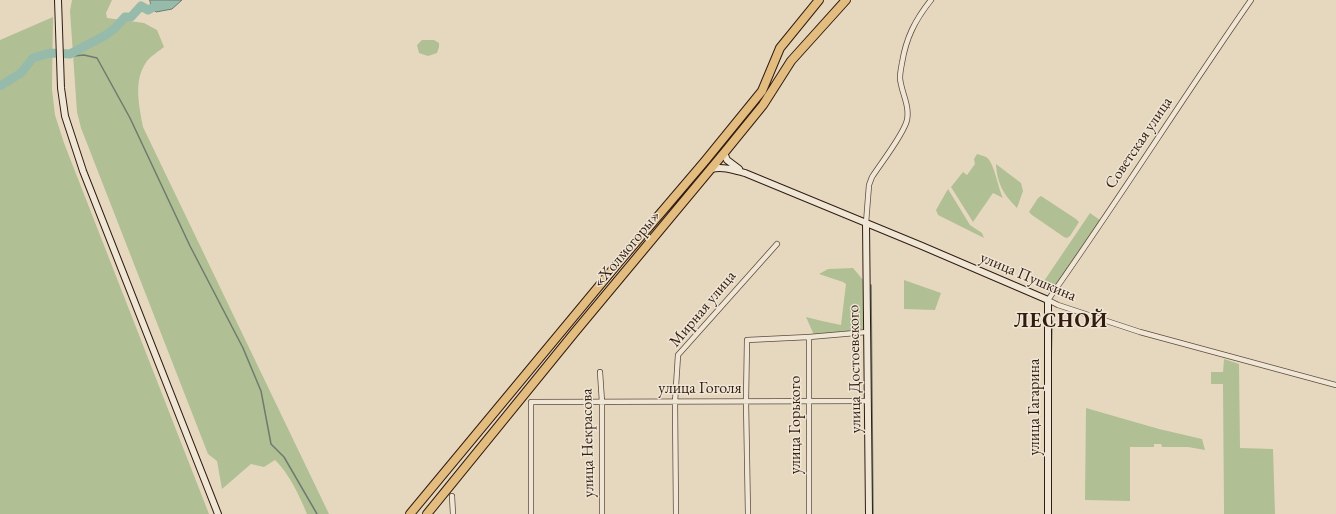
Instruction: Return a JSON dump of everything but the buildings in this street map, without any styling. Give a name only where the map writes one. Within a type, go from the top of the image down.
[{"type":"highway","name":"«Холмогоры»","points":[[410,514],[762,91],[780,48],[819,0]]},
{"type":"highway","name":"«Холмогоры»","points":[[427,514],[763,105],[791,61],[846,0]]},
{"type":"street","points":[[58,0],[61,88],[65,116],[83,171],[218,514]]},
{"type":"street","points":[[866,223],[869,185],[872,177],[907,120],[908,109],[900,77],[904,51],[912,27],[931,0]]},
{"type":"street","name":"Советская улица","points":[[1048,300],[1149,152],[1215,51],[1251,0]]},
{"type":"street","points":[[724,153],[727,160],[733,166],[745,174]]},
{"type":"street","points":[[711,169],[730,169],[745,174]]},
{"type":"street","name":"улица Пушкина","points":[[745,174],[866,223],[1058,305],[1140,332],[1336,385]]},
{"type":"street","name":"улица Достоевского","points":[[866,223],[869,514]]},
{"type":"street","name":"Мирная улица","points":[[676,514],[675,402],[678,355],[777,244]]},
{"type":"street","name":"улица Гагарина","points":[[1048,300],[1048,514]]},
{"type":"street","points":[[748,514],[746,401],[747,340],[867,332]]},
{"type":"street","name":"улица Горького","points":[[809,337],[809,514]]},
{"type":"street","name":"улица Некрасова","points":[[600,372],[602,402],[602,514]]},
{"type":"street","name":"улица Гоголя","points":[[530,514],[532,402],[809,402],[868,400]]},
{"type":"street","points":[[452,496],[453,514]]},
{"type":"shaded area","points":[[72,0],[112,0],[106,13],[107,18],[144,23],[157,30],[164,47],[147,61],[140,76],[138,93],[143,127],[329,514],[307,514],[290,479],[275,460],[264,467],[251,464],[222,489],[217,461],[208,454],[81,128],[77,112],[70,11]]},
{"type":"shaded area","points":[[150,0],[182,0],[172,9],[156,12],[152,8]]},
{"type":"shaded area","points":[[53,17],[52,89],[55,115],[64,143],[209,514],[0,514],[0,40]]},
{"type":"shaded area","points":[[422,40],[434,40],[439,43],[437,53],[428,56],[419,53],[417,45]]},
{"type":"shaded area","points":[[977,154],[986,157],[989,160],[994,169],[1003,198],[993,193],[973,222],[951,187],[963,172],[967,175],[975,164],[974,159]]},
{"type":"shaded area","points":[[996,164],[1021,183],[1023,191],[1017,208],[1004,193],[999,183]]},
{"type":"shaded area","points":[[948,189],[970,225],[982,233],[984,238],[938,215],[936,210]]},
{"type":"shaded area","points":[[1041,196],[1079,222],[1070,236],[1067,238],[1064,237],[1029,212]]},
{"type":"shaded area","points":[[1090,213],[1100,220],[1054,287],[1044,289],[1040,287]]},
{"type":"shaded area","points":[[853,268],[864,281],[863,329],[814,335],[806,317],[841,325],[846,284],[819,274],[828,269]]},
{"type":"shaded area","points":[[904,280],[941,293],[935,310],[904,309]]},
{"type":"shaded area","points":[[1224,359],[1239,364],[1240,448],[1273,449],[1275,514],[1224,514],[1223,384],[1211,384],[1211,372],[1223,372]]},
{"type":"shaded area","points":[[1086,408],[1159,429],[1202,439],[1205,450],[1188,447],[1162,447],[1161,444],[1154,444],[1154,447],[1130,447],[1130,501],[1085,500]]},
{"type":"waterway","points":[[0,86],[21,73],[33,58],[50,53],[70,54],[106,35],[125,17],[131,17],[141,6],[148,10],[152,8]]},
{"type":"waterway","points":[[70,54],[73,56],[84,55],[97,58],[130,118],[190,246],[243,348],[261,391],[271,444],[284,457],[317,514]]},
{"type":"waterway","points":[[871,285],[873,514]]},
{"type":"waterway","points":[[1051,367],[1052,321]]},
{"type":"district","name":"ЛЕСНОЙ","points":[[1061,322]]}]
